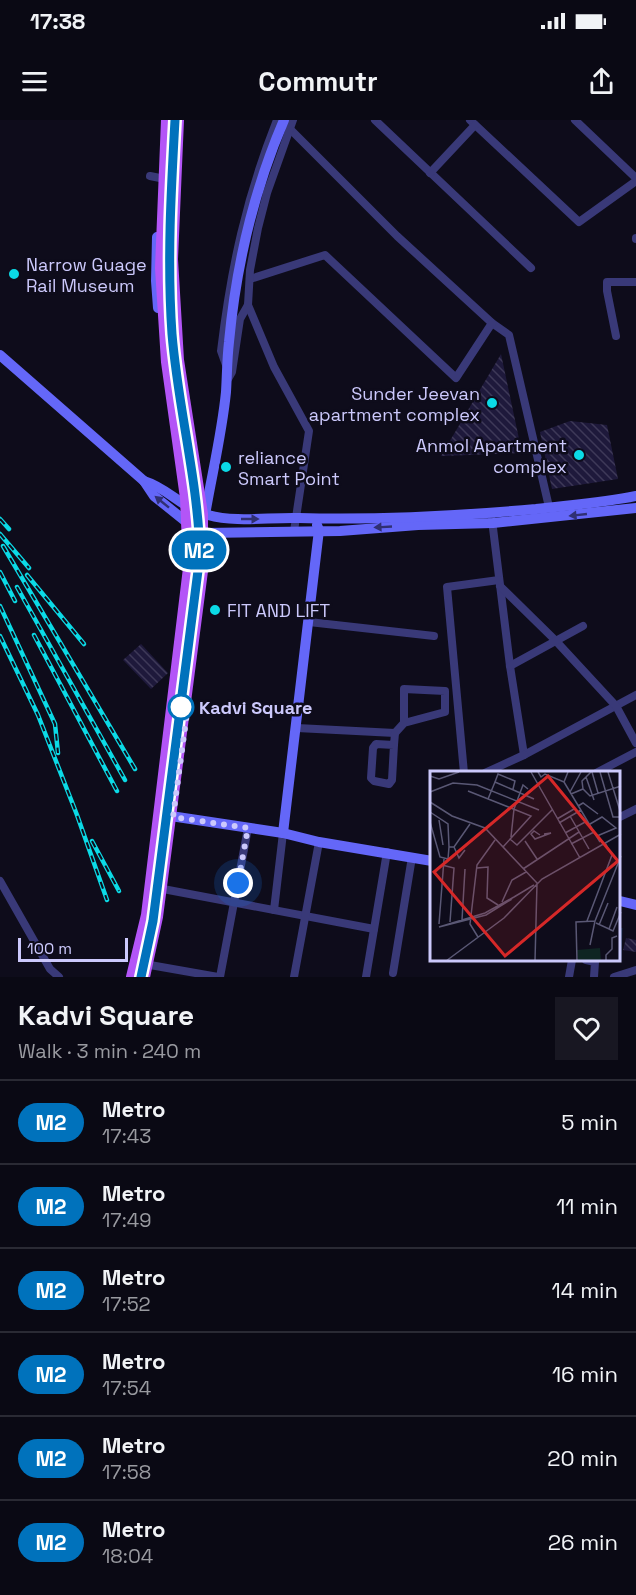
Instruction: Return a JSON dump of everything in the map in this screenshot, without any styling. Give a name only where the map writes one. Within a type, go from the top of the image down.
[{"type":"main road","points":[[130,977],[143,915],[185,568],[183,504],[152,280],[155,177],[165,120]]},
{"type":"main road","points":[[130,977],[147,915],[189,568],[186,498],[167,362],[161,268],[165,120]]},
{"type":"main road","points":[[146,977],[163,889],[206,572],[205,515],[182,360],[175,258],[179,120]]},
{"type":"main road","points":[[146,977],[157,918],[202,571],[202,514],[178,360],[172,259],[179,120]]},
{"type":"main road","points":[[205,515],[222,418],[234,305],[249,227],[266,162],[288,122]]},
{"type":"main road","points":[[0,355],[144,481],[154,496],[184,520],[205,533],[339,531],[636,508]]},
{"type":"main road","points":[[144,481],[159,486],[183,504],[205,515],[227,519],[492,518],[549,507],[606,502],[636,496]]},
{"type":"main road","points":[[283,833],[319,530],[315,519]]},
{"type":"main road","points":[[154,814],[283,833],[319,842],[430,861]]},
{"type":"main road","points":[[621,902],[636,905]]},
{"type":"street","points":[[226,366],[221,351],[236,253],[252,189],[277,120]]},
{"type":"street","points":[[375,120],[531,268]]},
{"type":"street","points":[[430,173],[472,122],[579,222],[636,179],[575,120]]},
{"type":"street","points":[[226,383],[232,372],[240,319],[248,305],[258,228],[288,122],[397,236],[508,335],[549,507]]},
{"type":"street","points":[[250,279],[325,255],[456,378],[492,323]]},
{"type":"street","points":[[616,336],[607,282],[636,282]]},
{"type":"street","points":[[248,305],[274,367],[309,431],[294,531]]},
{"type":"street","points":[[492,518],[510,666],[524,755]]},
{"type":"street","points":[[500,583],[616,706],[636,743]]},
{"type":"street","points":[[464,771],[447,587],[500,583]]},
{"type":"street","points":[[309,622],[434,636]]},
{"type":"street","points":[[510,666],[583,626]]},
{"type":"street","points":[[394,745],[374,745],[371,778],[374,782],[389,784],[392,780],[395,734],[404,723],[445,712],[445,691],[404,688],[404,723]]},
{"type":"street","points":[[489,771],[636,695]]},
{"type":"street","points":[[297,728],[395,734]]},
{"type":"street","points":[[600,771],[636,752]]},
{"type":"street","points":[[621,816],[636,809]]},
{"type":"street","points":[[150,964],[188,975],[219,977],[248,828]]},
{"type":"street","points":[[274,910],[283,833]]},
{"type":"street","points":[[294,977],[319,842]]},
{"type":"street","points":[[366,977],[387,852]]},
{"type":"street","points":[[393,973],[412,857]]},
{"type":"street","points":[[0,881],[50,969],[59,977]]},
{"type":"street","points":[[163,889],[374,929]]},
{"type":"street","points":[[569,977],[572,962]]},
{"type":"street","points":[[594,977],[595,962]]},
{"type":"street","points":[[614,977],[636,970]]},
{"type":"building","name":"Sunder Jeevan apartment complex","points":[[501,354],[522,453],[441,456]]},
{"type":"building","name":"Anmol Apartment complex","points":[[570,421],[607,425],[618,479],[552,489],[540,432]]},
{"type":"building","points":[[141,644],[168,673],[151,689],[123,660]]},
{"type":"building","points":[[626,938],[636,940],[636,952],[623,950]]},
{"type":"railway","points":[[136,977],[149,921],[195,554],[189,492],[173,388],[166,287],[167,187],[171,120]]},
{"type":"railway","points":[[0,519],[9,529]]},
{"type":"railway","points":[[0,534],[29,568]]},
{"type":"railway","points":[[3,546],[135,769]]},
{"type":"railway","points":[[0,572],[15,601]]},
{"type":"railway","points":[[27,575],[84,644]]},
{"type":"railway","points":[[17,587],[125,780]]},
{"type":"railway","points":[[0,606],[55,724],[58,753]]},
{"type":"railway","points":[[34,635],[117,791]]},
{"type":"railway","points":[[0,636],[38,715],[107,900]]},
{"type":"railway","points":[[92,841],[119,891]]},
{"type":"metro line","name":"M2","points":[[141,977],[153,921],[200,555],[197,507],[172,333],[169,221],[175,120]]},
{"type":"place","name":"Narrow Guage Rail Museum","points":[[14,274]]},
{"type":"place","name":"Sunder Jeevan apartment complex","points":[[492,403]]},
{"type":"place","name":"Anmol Apartment complex","points":[[579,455]]},
{"type":"place","name":"reliance Smart Point","points":[[226,467]]},
{"type":"place","name":"FIT AND LIFT","points":[[215,610]]},
{"type":"place","name":"Kadvi Square","points":[[181,707]]},
{"type":"route","points":[[181,707],[189,698],[173,817],[248,828],[238,883]]}]
